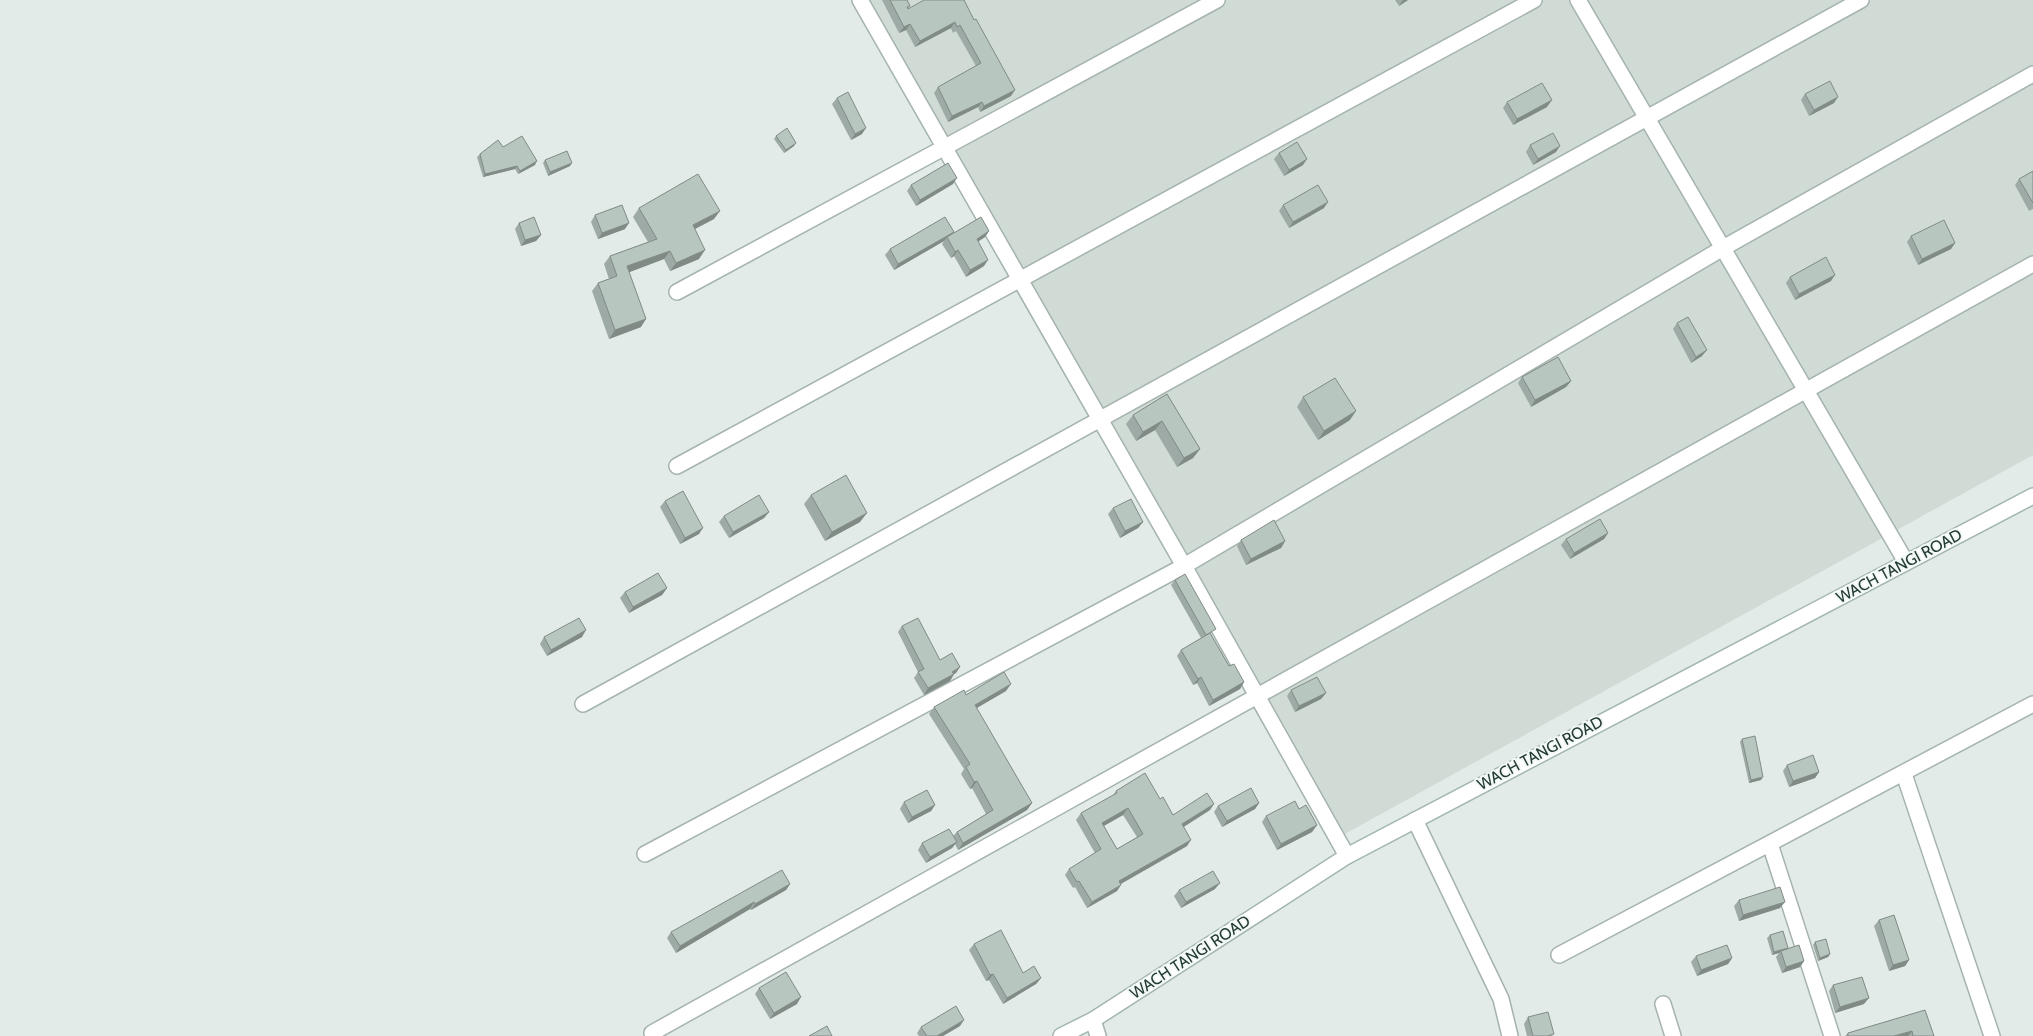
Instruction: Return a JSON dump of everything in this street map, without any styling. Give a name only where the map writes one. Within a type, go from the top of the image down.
[{"type":"street","points":[[860,0],[1184,566],[1347,856]]},
{"type":"street","points":[[676,292],[1217,0]]},
{"type":"street","points":[[676,466],[1534,0]]},
{"type":"street","points":[[1578,0],[1906,562]]},
{"type":"street","points":[[583,704],[1861,0]]},
{"type":"street","points":[[645,854],[1184,566],[1723,248],[2033,74]]},
{"type":"street","points":[[652,1033],[2033,264]]},
{"type":"street","name":"WACH TANGI ROAD","points":[[1061,1036],[1093,1020],[1347,856],[2033,496]]},
{"type":"street","points":[[1559,955],[2033,704]]},
{"type":"street","points":[[1904,774],[1992,1036]]},
{"type":"street","points":[[1415,820],[1502,999],[1510,1036]]},
{"type":"street","points":[[1770,844],[1832,1036]]},
{"type":"street","points":[[1663,1004],[1672,1036]]},
{"type":"street","points":[[1093,1020],[1098,1036]]},
{"type":"shaded area","points":[[865,0],[2033,0],[2033,455],[1332,841]]},
{"type":"building","points":[[890,0],[907,0],[910,6],[907,7],[908,9],[924,0],[964,0],[1015,90],[984,106],[982,102],[952,116],[938,87],[981,63],[960,25],[957,27],[955,22],[920,41],[910,24],[904,27]]},
{"type":"building","points":[[1830,81],[1838,97],[1814,110],[1805,94]]},
{"type":"building","points":[[1542,83],[1552,100],[1517,119],[1507,102]]},
{"type":"building","points":[[848,92],[866,128],[855,134],[837,98]]},
{"type":"building","points":[[787,128],[796,143],[786,150],[776,136]]},
{"type":"building","points":[[1553,133],[1560,146],[1538,159],[1530,145]]},
{"type":"building","points":[[522,136],[537,161],[520,171],[517,166],[485,174],[480,154],[498,140],[503,147]]},
{"type":"building","points":[[1297,142],[1307,159],[1289,170],[1279,153]]},
{"type":"building","points":[[567,151],[572,163],[550,172],[545,160]]},
{"type":"building","points":[[948,163],[957,178],[920,200],[911,185]]},
{"type":"building","points":[[2033,171],[2033,203],[2019,179]]},
{"type":"building","points":[[698,174],[720,211],[693,225],[705,250],[676,263],[670,251],[627,266],[646,319],[615,330],[598,283],[617,276],[610,256],[657,239],[639,208]]},
{"type":"building","points":[[1318,185],[1328,202],[1293,222],[1283,205]]},
{"type":"building","points":[[622,205],[629,223],[602,233],[595,215]]},
{"type":"building","points":[[534,217],[541,235],[525,240],[519,223]]},
{"type":"building","points":[[945,217],[954,232],[898,264],[890,249]]},
{"type":"building","points":[[981,217],[989,231],[977,239],[988,260],[970,270],[958,250],[955,252],[947,237]]},
{"type":"building","points":[[1944,220],[1955,243],[1922,259],[1911,236]]},
{"type":"building","points":[[1826,257],[1835,275],[1799,294],[1790,277]]},
{"type":"building","points":[[1688,317],[1707,350],[1696,357],[1677,323]]},
{"type":"building","points":[[1558,357],[1571,381],[1535,400],[1522,377]]},
{"type":"building","points":[[1335,378],[1356,411],[1324,431],[1303,397]]},
{"type":"building","points":[[1167,394],[1200,449],[1184,458],[1162,421],[1143,432],[1133,415]]},
{"type":"building","points":[[846,475],[867,513],[832,532],[811,495]]},
{"type":"building","points":[[683,491],[703,528],[685,538],[665,501]]},
{"type":"building","points":[[759,495],[769,512],[733,532],[724,516]]},
{"type":"building","points":[[1131,499],[1143,522],[1125,531],[1113,508]]},
{"type":"building","points":[[1600,519],[1608,533],[1574,553],[1566,539]]},
{"type":"building","points":[[1274,520],[1285,541],[1251,559],[1241,540]]},
{"type":"building","points":[[658,573],[667,588],[633,607],[625,592]]},
{"type":"building","points":[[1185,574],[1216,629],[1206,635],[1175,580]]},
{"type":"building","points":[[579,618],[586,630],[551,650],[544,637]]},
{"type":"building","points":[[918,618],[940,660],[952,653],[960,667],[952,672],[954,674],[928,688],[918,672],[924,669],[902,626]]},
{"type":"building","points":[[1210,633],[1229,666],[1234,664],[1244,682],[1213,700],[1201,677],[1198,679],[1181,650]]},
{"type":"building","points":[[1004,672],[1011,684],[975,705],[1032,803],[963,843],[957,832],[993,810],[977,781],[974,782],[966,767],[970,764],[934,707],[964,690],[966,695]]},
{"type":"building","points":[[1317,677],[1326,693],[1299,706],[1291,690]]},
{"type":"building","points":[[1755,736],[1763,777],[1751,780],[1742,739]]},
{"type":"building","points":[[1813,755],[1819,772],[1793,781],[1787,765]]},
{"type":"building","points":[[1145,773],[1160,799],[1163,797],[1173,815],[1207,793],[1214,804],[1182,824],[1191,840],[1119,881],[1121,885],[1092,902],[1069,869],[1101,849],[1081,813],[1117,793],[1116,791]],"holes":[[[1128,808],[1143,834],[1117,849],[1102,823]]]},
{"type":"building","points":[[1251,788],[1259,803],[1227,821],[1218,806]]},
{"type":"building","points":[[927,790],[935,805],[912,817],[904,802]]},
{"type":"building","points":[[1295,801],[1299,809],[1306,805],[1317,825],[1281,844],[1266,816]]},
{"type":"building","points":[[949,829],[957,842],[930,857],[922,843]]},
{"type":"building","points":[[782,870],[790,884],[755,904],[754,902],[680,946],[671,932]]},
{"type":"building","points":[[1213,871],[1220,883],[1186,902],[1179,890]]},
{"type":"building","points":[[1780,887],[1785,902],[1743,915],[1739,900]]},
{"type":"building","points":[[1894,915],[1909,960],[1893,965],[1879,920]]},
{"type":"building","points":[[1001,930],[1023,973],[1034,966],[1041,978],[1007,998],[993,974],[990,975],[974,944]]},
{"type":"building","points":[[1783,931],[1788,948],[1774,952],[1770,935]]},
{"type":"building","points":[[1826,939],[1830,954],[1820,958],[1815,942]]},
{"type":"building","points":[[1727,945],[1732,958],[1701,970],[1696,956]]},
{"type":"building","points":[[1799,945],[1804,961],[1786,967],[1781,951]]},
{"type":"building","points":[[786,972],[801,997],[774,1013],[759,988]]},
{"type":"building","points":[[1862,977],[1869,998],[1840,1007],[1833,985]]},
{"type":"building","points":[[956,1006],[964,1020],[937,1036],[927,1036],[921,1027]]},
{"type":"building","points":[[1925,1010],[1934,1036],[1913,1036],[1912,1031],[1894,1036],[1848,1036],[1848,1033]]},
{"type":"building","points":[[1548,1012],[1554,1034],[1533,1036],[1528,1017]]},
{"type":"building","points":[[827,1026],[832,1036],[809,1036]]}]
